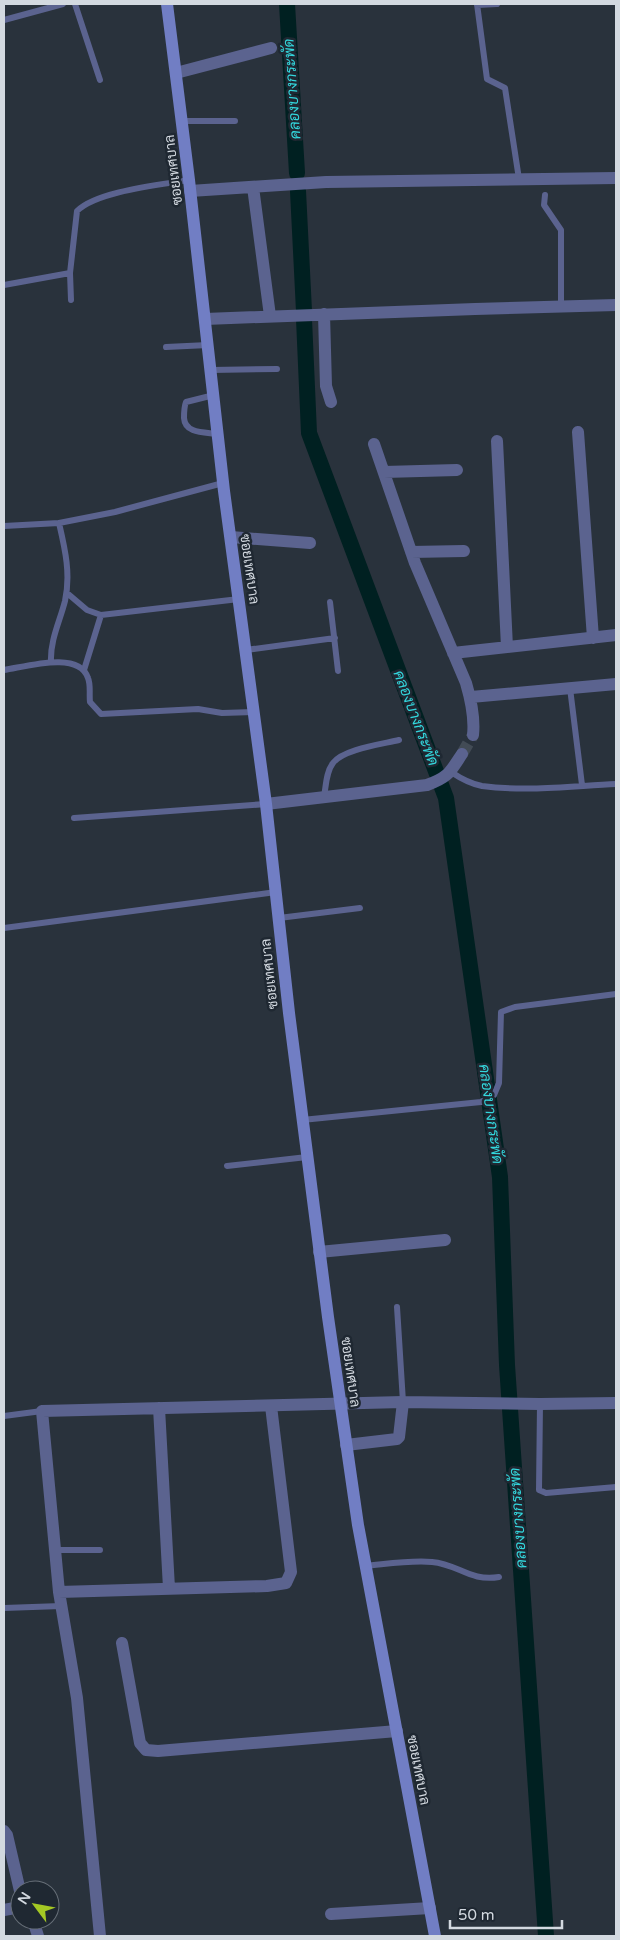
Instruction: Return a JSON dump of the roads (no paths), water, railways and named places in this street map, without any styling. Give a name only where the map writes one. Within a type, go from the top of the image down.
[{"type":"street","name":"ซอยเทศบาล","points":[[167,4],[230,537],[266,804],[302,1120],[340,1404],[365,1566],[435,1936]]},
{"type":"street","points":[[176,73],[271,48]]},
{"type":"street","points":[[190,186],[253,187],[326,182],[616,178]]},
{"type":"street","points":[[253,187],[270,316]]},
{"type":"street","points":[[205,319],[616,305]]},
{"type":"street","points":[[324,314],[326,386],[331,402]]},
{"type":"street","points":[[578,432],[593,638]]},
{"type":"street","points":[[496,441],[507,647]]},
{"type":"street","points":[[374,444],[411,552],[471,697],[474,722],[473,734]]},
{"type":"street","points":[[384,472],[457,470]]},
{"type":"street","points":[[230,537],[310,543]]},
{"type":"street","points":[[411,552],[464,551]]},
{"type":"street","points":[[453,653],[616,635]]},
{"type":"street","points":[[471,697],[616,684]]},
{"type":"street","points":[[266,804],[428,785],[447,776],[462,754]]},
{"type":"street","points":[[319,1252],[445,1240]]},
{"type":"street","points":[[346,1445],[397,1439],[399,1437],[403,1402]]},
{"type":"street","points":[[100,1936],[77,1698],[61,1606],[54,1550],[42,1411],[403,1402],[503,1404],[616,1403]]},
{"type":"street","points":[[59,1592],[275,1586],[286,1583],[291,1572],[271,1406]]},
{"type":"street","points":[[159,1408],[169,1588]]},
{"type":"street","points":[[122,1643],[140,1743],[146,1750],[158,1751],[397,1731]]},
{"type":"street","points":[[4,1832],[7,1835],[17,1880]]},
{"type":"street","points":[[331,1914],[430,1908]]},
{"type":"lane","points":[[4,20],[63,4]]},
{"type":"lane","points":[[75,4],[100,80]]},
{"type":"lane","points":[[497,4],[477,4],[487,79],[505,88],[520,179]]},
{"type":"lane","points":[[182,122],[235,121]]},
{"type":"lane","points":[[71,300],[70,273],[75,220],[77,212],[84,204],[105,196],[190,186]]},
{"type":"lane","points":[[545,195],[544,206],[561,230],[561,307]]},
{"type":"lane","points":[[4,285],[70,273]]},
{"type":"lane","points":[[166,347],[208,345]]},
{"type":"lane","points":[[211,370],[277,369]]},
{"type":"lane","points":[[214,395],[186,402],[184,407],[185,422],[191,430],[218,434]]},
{"type":"lane","points":[[4,526],[59,523],[115,512],[224,483]]},
{"type":"lane","points":[[51,662],[54,638],[67,593],[68,564],[59,523]]},
{"type":"lane","points":[[67,593],[87,610],[100,615],[239,599]]},
{"type":"lane","points":[[330,602],[338,671]]},
{"type":"lane","points":[[84,670],[100,615]]},
{"type":"lane","points":[[246,650],[335,638]]},
{"type":"lane","points":[[4,670],[51,662],[75,664],[84,670],[89,679],[90,702],[101,714],[198,709],[222,712],[254,712]]},
{"type":"lane","points":[[570,688],[582,786]]},
{"type":"lane","points":[[324,797],[328,771],[338,757],[357,750],[400,740]]},
{"type":"lane","points":[[447,776],[481,786],[536,788],[616,784]]},
{"type":"lane","points":[[74,818],[266,804]]},
{"type":"lane","points":[[4,928],[276,892]]},
{"type":"lane","points":[[279,918],[360,908]]},
{"type":"lane","points":[[302,1120],[481,1102],[494,1095],[499,1083],[501,1012],[515,1006],[616,994]]},
{"type":"lane","points":[[226,1166],[307,1157]]},
{"type":"lane","points":[[397,1307],[403,1402]]},
{"type":"lane","points":[[540,1404],[539,1490],[546,1493],[616,1487]]},
{"type":"lane","points":[[4,1416],[42,1411]]},
{"type":"lane","points":[[54,1550],[100,1550]]},
{"type":"lane","points":[[365,1566],[431,1562],[444,1564],[478,1578],[499,1577]]},
{"type":"lane","points":[[4,1608],[61,1606]]},
{"type":"waterway","name":"คลองบางกระพัด","points":[[287,4],[297,173]]},
{"type":"waterway","name":"คลองบางกระพัด","points":[[298,191],[304,311]]},
{"type":"waterway","name":"คลองบางกระพัด","points":[[304,319],[309,433],[446,798],[500,1177],[507,1365],[546,1936]]},
{"type":"tunnel","points":[[462,754],[473,735]]}]
